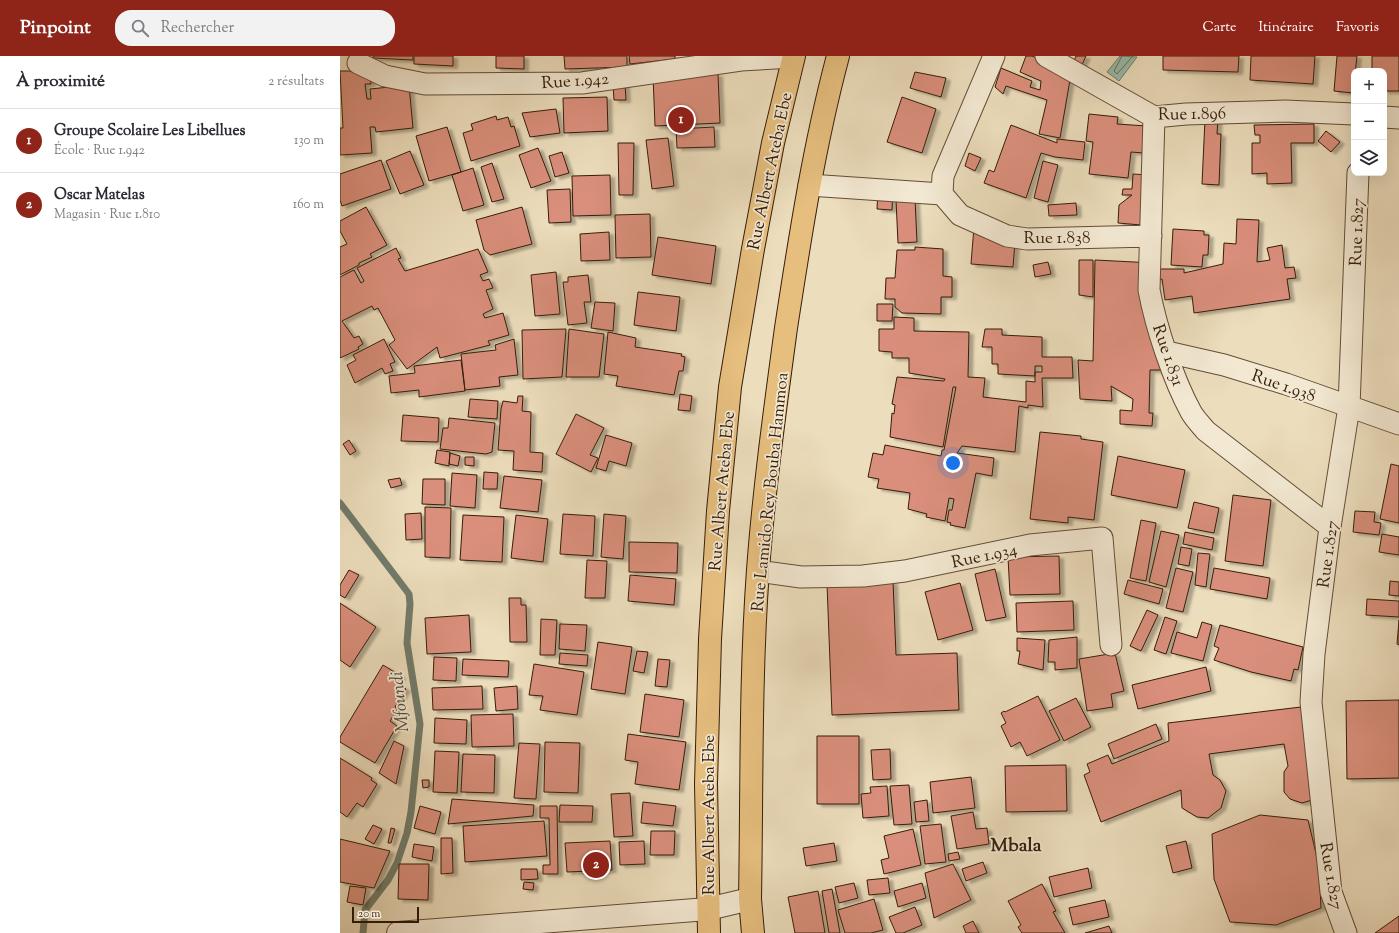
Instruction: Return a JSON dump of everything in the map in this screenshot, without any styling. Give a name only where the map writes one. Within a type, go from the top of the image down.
[{"type":"highway","name":"Rue Lamido Rey Bouba Hammoa","points":[[753,933],[750,899],[758,571],[769,454],[801,227],[824,107],[838,56]]},
{"type":"highway","name":"Rue Albert Ateba Ebe","points":[[709,933],[706,784],[710,639],[718,511],[729,402],[752,257],[773,143],[794,57]]},
{"type":"street","points":[[809,185],[942,194],[943,176],[994,56]]},
{"type":"street","name":"Rue 1.942","points":[[358,63],[385,76],[425,84],[582,83],[741,60],[794,57]]},
{"type":"street","name":"Rue 1.896","points":[[1059,59],[1154,117],[1186,114],[1285,111],[1351,114]]},
{"type":"street","points":[[1387,116],[1399,118]]},
{"type":"street","name":"Rue 1.831","points":[[1154,117],[1149,290],[1167,352],[1181,391],[1192,413],[1206,431],[1330,527]]},
{"type":"street","name":"Rue 1.827","points":[[1346,933],[1331,892],[1310,702],[1314,654],[1330,527],[1349,407],[1358,176]]},
{"type":"street","name":"Rue 1.838","points":[[942,194],[960,215],[1007,236],[1028,239],[1151,236]]},
{"type":"street","name":"Rue 1.938","points":[[1167,352],[1245,371],[1399,424]]},
{"type":"street","name":"Rue 1.934","points":[[758,571],[801,577],[863,576],[905,571],[1030,545],[1102,538],[1110,646]]},
{"type":"street","points":[[398,933],[708,909],[750,899]]},
{"type":"water","points":[[1120,56],[1137,57],[1119,81],[1107,72]]},
{"type":"building","points":[[373,56],[413,56],[413,60],[373,58]]},
{"type":"building","points":[[414,56],[453,56],[453,66],[414,64]]},
{"type":"building","points":[[496,56],[524,56],[524,69],[496,68]]},
{"type":"building","points":[[564,56],[627,56],[627,67],[565,69]]},
{"type":"building","points":[[629,56],[675,56],[675,59],[630,64]]},
{"type":"building","points":[[1026,56],[1032,56],[1071,74],[1060,138],[1039,134],[1047,100],[1006,86],[1003,94],[995,87],[1001,68],[1032,81],[1030,87],[1040,90],[1041,81],[1020,72]]},
{"type":"building","points":[[1076,56],[1086,56],[1081,67],[1073,63]]},
{"type":"building","points":[[1163,56],[1239,56],[1238,72],[1163,70]]},
{"type":"building","points":[[1251,56],[1315,56],[1313,84],[1250,80]]},
{"type":"building","points":[[1337,56],[1357,56],[1356,68],[1351,68],[1351,93],[1334,91]]},
{"type":"building","points":[[1372,56],[1399,56],[1399,91],[1387,91],[1387,68],[1372,68]]},
{"type":"building","points":[[340,71],[370,71],[371,84],[365,84],[367,99],[371,99],[370,89],[409,85],[413,128],[376,132],[375,127],[370,127],[372,153],[340,155],[340,128],[343,128]]},
{"type":"building","points":[[915,72],[946,78],[941,97],[910,88]]},
{"type":"building","points":[[718,74],[720,123],[655,126],[653,76]]},
{"type":"building","points":[[625,84],[626,100],[614,100],[613,85]]},
{"type":"building","points":[[607,97],[608,131],[564,133],[563,98]]},
{"type":"building","points":[[902,97],[936,109],[922,153],[887,142]]},
{"type":"building","points":[[556,109],[560,133],[530,137],[522,113]]},
{"type":"building","points":[[1089,114],[1118,117],[1117,124],[1147,126],[1144,153],[1131,152],[1128,178],[1089,174],[1093,142],[1086,141]]},
{"type":"building","points":[[496,116],[497,120],[508,117],[511,127],[514,126],[520,146],[471,161],[463,133],[473,130],[471,124]]},
{"type":"building","points":[[1205,119],[1218,119],[1217,134],[1221,134],[1219,185],[1202,184]]},
{"type":"building","points":[[1314,124],[1314,143],[1291,143],[1292,183],[1267,184],[1267,173],[1252,174],[1252,143],[1260,143],[1260,135],[1255,135],[1254,125]]},
{"type":"building","points":[[1011,125],[1057,143],[1057,139],[1085,142],[1083,160],[1055,157],[1041,153],[1026,198],[984,183],[989,170],[994,172]]},
{"type":"building","points":[[447,127],[461,172],[429,181],[416,136]]},
{"type":"building","points":[[714,127],[715,147],[677,148],[676,129]]},
{"type":"building","points":[[1326,131],[1340,142],[1331,152],[1318,141]]},
{"type":"building","points":[[668,138],[674,186],[652,189],[646,140]]},
{"type":"building","points":[[618,143],[634,143],[633,195],[619,195]]},
{"type":"building","points":[[538,148],[551,181],[531,188],[519,155]]},
{"type":"building","points":[[410,151],[424,185],[400,194],[386,161]]},
{"type":"building","points":[[562,152],[569,173],[555,177],[549,156]]},
{"type":"building","points":[[969,153],[981,158],[975,171],[965,166]]},
{"type":"building","points":[[381,160],[391,189],[342,206],[340,200],[340,174]]},
{"type":"building","points":[[1043,161],[1058,165],[1048,202],[1034,198]]},
{"type":"building","points":[[492,163],[504,199],[492,202],[481,167]]},
{"type":"building","points":[[473,168],[484,205],[463,211],[452,175]]},
{"type":"building","points":[[1133,174],[1149,175],[1141,225],[1118,223],[1119,205],[1132,195],[1122,195],[1123,189],[1132,189]]},
{"type":"building","points":[[610,175],[611,215],[573,216],[572,176]]},
{"type":"building","points":[[878,188],[893,189],[892,210],[877,209]]},
{"type":"building","points":[[570,189],[571,222],[549,223],[547,190]]},
{"type":"building","points":[[915,199],[917,242],[898,243],[896,200]]},
{"type":"building","points":[[1076,203],[1077,215],[1049,216],[1048,205]]},
{"type":"building","points":[[366,207],[387,245],[370,254],[372,257],[340,275],[340,247],[347,244],[340,231],[340,221]]},
{"type":"building","points":[[522,207],[532,244],[490,255],[484,250],[476,220]]},
{"type":"building","points":[[650,214],[651,257],[616,258],[615,215]]},
{"type":"building","points":[[1237,219],[1259,220],[1257,262],[1270,260],[1267,248],[1282,245],[1285,268],[1294,267],[1296,278],[1287,279],[1290,299],[1194,313],[1192,296],[1165,300],[1162,279],[1157,280],[1157,269],[1184,269],[1184,273],[1223,264],[1224,243],[1236,244]]},
{"type":"building","points":[[974,227],[1016,230],[1013,267],[971,264]]},
{"type":"building","points":[[1173,229],[1204,231],[1204,235],[1209,235],[1208,255],[1203,255],[1202,267],[1171,265]]},
{"type":"building","points":[[609,232],[610,260],[581,261],[580,234]]},
{"type":"building","points":[[658,237],[716,246],[711,284],[652,275]]},
{"type":"building","points":[[915,247],[943,249],[943,276],[952,277],[952,297],[941,297],[941,314],[902,313],[895,307],[895,299],[885,299],[886,278],[895,278],[897,250],[915,250]]},
{"type":"building","points":[[396,248],[401,258],[398,259],[405,271],[478,249],[488,272],[480,275],[483,281],[489,279],[493,288],[486,290],[493,309],[483,314],[485,318],[503,313],[509,335],[488,341],[490,345],[440,358],[437,347],[407,369],[389,345],[395,340],[378,308],[374,310],[372,306],[342,321],[354,338],[359,336],[363,344],[358,347],[359,349],[340,358],[340,277],[354,270],[361,283],[364,281],[357,268]]},
{"type":"building","points":[[1079,260],[1093,260],[1093,297],[1079,295]]},
{"type":"building","points":[[1095,260],[1154,263],[1162,370],[1150,370],[1149,413],[1153,413],[1152,426],[1120,424],[1120,410],[1132,411],[1133,399],[1111,386],[1112,401],[1080,399],[1078,360],[1093,361]]},
{"type":"building","points":[[1048,262],[1051,274],[1035,277],[1033,265]]},
{"type":"building","points":[[556,272],[560,314],[535,316],[531,275]]},
{"type":"building","points":[[588,275],[591,302],[584,302],[587,323],[568,325],[563,282],[568,282],[568,277]]},
{"type":"building","points":[[638,292],[680,297],[676,331],[634,325]]},
{"type":"building","points":[[595,302],[615,303],[613,331],[591,328]]},
{"type":"building","points":[[877,304],[893,304],[892,321],[877,321]]},
{"type":"building","points":[[894,317],[914,318],[914,331],[969,332],[968,377],[985,378],[983,397],[1026,402],[1026,381],[1035,382],[1035,376],[998,374],[998,364],[992,364],[992,347],[982,347],[985,329],[1002,329],[1002,335],[1042,337],[1042,357],[1072,357],[1073,378],[1042,378],[1043,407],[1028,405],[1028,408],[1019,406],[1015,452],[962,446],[957,453],[994,458],[992,476],[976,473],[965,528],[950,525],[951,523],[947,522],[949,510],[952,510],[954,499],[949,498],[945,521],[926,517],[927,514],[908,509],[910,493],[877,488],[879,479],[868,477],[873,453],[883,455],[885,445],[941,456],[942,450],[944,450],[956,387],[953,387],[943,447],[890,437],[892,413],[894,414],[895,405],[892,404],[897,377],[944,381],[945,379],[909,373],[909,358],[892,358],[892,352],[879,351],[879,329],[894,329]],"holes":[[[1035,366],[1042,366],[1042,372],[1035,372]]]},
{"type":"building","points":[[566,329],[562,377],[523,379],[522,330]]},
{"type":"building","points":[[569,329],[604,334],[599,377],[566,377]]},
{"type":"building","points":[[608,332],[636,338],[635,347],[682,354],[681,356],[685,357],[683,371],[679,371],[674,395],[616,386],[618,376],[604,374]]},
{"type":"building","points":[[384,339],[395,362],[390,364],[393,371],[385,374],[382,368],[355,383],[347,365],[356,360],[353,355]]},
{"type":"building","points":[[514,339],[518,375],[499,377],[500,386],[465,390],[461,354],[496,350],[495,345]]},
{"type":"building","points":[[461,360],[465,391],[419,397],[419,390],[391,393],[389,376],[415,373],[414,366]]},
{"type":"building","points":[[680,394],[692,396],[690,411],[678,410]]},
{"type":"building","points":[[518,396],[523,396],[522,411],[531,412],[530,452],[543,453],[542,472],[513,470],[514,451],[498,450],[503,401],[517,403]]},
{"type":"building","points":[[470,399],[498,401],[497,419],[468,417]]},
{"type":"building","points":[[576,414],[604,428],[590,455],[598,458],[591,472],[556,454]]},
{"type":"building","points":[[403,415],[439,418],[438,442],[401,441]]},
{"type":"building","points":[[449,418],[495,423],[492,452],[486,454],[440,449],[443,428],[448,428]]},
{"type":"building","points":[[1040,432],[1081,436],[1081,439],[1103,442],[1094,520],[1068,517],[1068,523],[1030,519]]},
{"type":"building","points":[[606,435],[632,443],[626,466],[609,461],[606,471],[596,468]]},
{"type":"building","points":[[349,440],[356,451],[350,455],[343,444]]},
{"type":"building","points":[[437,450],[450,452],[449,466],[435,463]]},
{"type":"building","points":[[450,453],[460,456],[458,466],[449,464]]},
{"type":"building","points":[[1118,456],[1185,470],[1177,508],[1111,495]]},
{"type":"building","points":[[465,457],[474,457],[474,466],[465,465]]},
{"type":"building","points":[[1391,464],[1399,466],[1399,523],[1380,519]]},
{"type":"building","points":[[484,472],[498,473],[497,489],[483,489]]},
{"type":"building","points":[[452,473],[477,475],[475,508],[450,506]]},
{"type":"building","points":[[504,476],[542,480],[538,512],[500,508]]},
{"type":"building","points":[[400,478],[402,485],[391,488],[388,480]]},
{"type":"building","points":[[423,479],[445,479],[445,505],[422,504]]},
{"type":"building","points":[[1233,495],[1271,500],[1263,566],[1225,561]]},
{"type":"building","points":[[1194,502],[1219,508],[1214,533],[1188,528]]},
{"type":"building","points":[[425,507],[451,508],[450,558],[425,557]]},
{"type":"building","points":[[1355,511],[1375,512],[1374,522],[1381,523],[1379,535],[1353,532]]},
{"type":"building","points":[[421,513],[422,539],[406,540],[405,514]]},
{"type":"building","points":[[563,514],[595,516],[593,556],[560,554]]},
{"type":"building","points":[[604,514],[626,516],[623,559],[601,557]]},
{"type":"building","points":[[463,515],[504,517],[502,562],[460,560]]},
{"type":"building","points":[[516,515],[548,519],[543,562],[511,558]]},
{"type":"building","points":[[1141,520],[1156,523],[1146,581],[1130,578]]},
{"type":"building","points":[[1161,531],[1179,535],[1166,587],[1149,582]]},
{"type":"building","points":[[1185,532],[1214,538],[1212,550],[1183,544]]},
{"type":"building","points":[[1382,534],[1399,537],[1399,555],[1379,552]]},
{"type":"building","points":[[629,542],[678,543],[677,573],[629,572]]},
{"type":"building","points":[[1181,547],[1192,549],[1189,566],[1178,564]]},
{"type":"building","points":[[1198,553],[1210,554],[1206,587],[1195,585]]},
{"type":"building","points":[[1059,556],[1060,594],[1010,595],[1008,557]]},
{"type":"building","points":[[587,560],[607,561],[605,598],[585,598]]},
{"type":"building","points":[[1176,568],[1193,572],[1183,612],[1166,608]]},
{"type":"building","points":[[1214,568],[1270,578],[1267,599],[1210,589]]},
{"type":"building","points":[[995,569],[1006,617],[986,621],[975,574]]},
{"type":"building","points":[[349,570],[359,575],[345,598],[340,595],[340,585]]},
{"type":"building","points":[[630,575],[676,579],[674,605],[628,601]]},
{"type":"building","points":[[1128,580],[1163,589],[1159,604],[1124,594]]},
{"type":"building","points":[[893,581],[896,655],[957,653],[959,710],[832,715],[827,584]]},
{"type":"building","points":[[1390,581],[1399,582],[1399,596],[1389,595]]},
{"type":"building","points":[[960,583],[973,630],[938,640],[925,592]]},
{"type":"building","points":[[509,598],[521,598],[521,605],[526,605],[527,642],[510,642]]},
{"type":"building","points":[[1367,599],[1399,601],[1399,617],[1366,615]]},
{"type":"building","points":[[1073,601],[1074,630],[1017,632],[1016,603]]},
{"type":"building","points":[[340,603],[376,627],[350,667],[340,660]]},
{"type":"building","points":[[1147,610],[1158,615],[1141,651],[1130,646]]},
{"type":"building","points":[[469,615],[471,652],[427,654],[425,618]]},
{"type":"building","points":[[1165,617],[1177,621],[1166,654],[1154,650]]},
{"type":"building","points":[[541,619],[557,620],[555,655],[540,655]]},
{"type":"building","points":[[1399,620],[1399,645],[1397,644]]},
{"type":"building","points":[[1202,622],[1212,625],[1203,661],[1171,653],[1177,632],[1197,638]]},
{"type":"building","points":[[560,624],[587,625],[585,651],[559,649]]},
{"type":"building","points":[[1220,625],[1303,647],[1298,670],[1294,669],[1291,681],[1251,672],[1214,660],[1219,648],[1214,646]]},
{"type":"building","points":[[1077,637],[1077,668],[1055,670],[1055,662],[1048,662],[1049,640]]},
{"type":"building","points":[[1017,638],[1045,640],[1043,670],[1018,664],[1020,651],[1017,651]]},
{"type":"building","points":[[598,642],[632,647],[625,694],[591,689]]},
{"type":"building","points":[[637,651],[648,652],[644,673],[633,671]]},
{"type":"building","points":[[560,653],[588,655],[587,666],[559,664]]},
{"type":"building","points":[[1115,653],[1124,691],[1111,694],[1113,707],[1087,711],[1079,659]]},
{"type":"building","points":[[434,657],[457,658],[456,681],[433,680]]},
{"type":"building","points":[[463,659],[509,661],[508,677],[462,675]]},
{"type":"building","points":[[658,659],[670,660],[667,687],[655,686]]},
{"type":"building","points":[[534,664],[584,672],[577,715],[540,710],[543,696],[529,695]]},
{"type":"building","points":[[383,665],[401,676],[397,684],[406,689],[395,707],[398,709],[390,721],[397,726],[375,763],[340,742],[340,737]]},
{"type":"building","points":[[1206,667],[1211,691],[1138,709],[1132,685]]},
{"type":"building","points":[[482,686],[483,709],[433,710],[432,688]]},
{"type":"building","points":[[517,686],[518,709],[496,711],[494,688]]},
{"type":"building","points":[[645,694],[684,700],[679,737],[640,732]]},
{"type":"building","points":[[1038,696],[1060,740],[1027,756],[1020,742],[1011,747],[1001,726],[1006,723],[1001,713]]},
{"type":"building","points":[[1076,698],[1091,727],[1064,741],[1049,711]]},
{"type":"building","points":[[1399,700],[1399,778],[1347,779],[1346,701]]},
{"type":"building","points":[[1301,707],[1310,763],[1312,800],[1302,803],[1290,799],[1284,792],[1284,772],[1288,766],[1284,744],[1209,754],[1213,775],[1220,780],[1226,791],[1221,808],[1208,818],[1197,817],[1182,808],[1181,790],[1101,822],[1084,775],[1090,772],[1087,764],[1108,755],[1112,764],[1169,741],[1168,723]]},
{"type":"building","points":[[513,714],[514,746],[472,747],[471,715]]},
{"type":"building","points":[[435,718],[467,720],[466,744],[434,743]]},
{"type":"building","points":[[1156,724],[1162,739],[1114,759],[1108,744]]},
{"type":"building","points":[[628,734],[686,742],[679,790],[635,784],[638,762],[625,760]]},
{"type":"building","points":[[817,736],[859,736],[859,804],[817,804]]},
{"type":"building","points":[[394,741],[404,746],[396,784],[379,773]]},
{"type":"building","points":[[545,742],[580,743],[578,793],[544,792]]},
{"type":"building","points":[[519,743],[540,744],[536,799],[514,798]]},
{"type":"building","points":[[890,749],[891,779],[873,780],[871,750]]},
{"type":"building","points":[[435,751],[459,752],[457,793],[433,792]]},
{"type":"building","points":[[463,754],[495,755],[494,793],[461,792]]},
{"type":"building","points":[[340,758],[372,778],[371,780],[377,784],[363,807],[357,803],[347,817],[340,812]]},
{"type":"building","points":[[1066,765],[1067,811],[1006,812],[1005,766]]},
{"type":"building","points":[[971,777],[975,808],[933,813],[930,782]]},
{"type":"building","points":[[422,780],[429,780],[429,787],[423,788]]},
{"type":"building","points":[[909,785],[912,824],[894,825],[890,786]]},
{"type":"building","points":[[887,786],[889,816],[863,818],[861,794],[871,793],[870,787]]},
{"type":"building","points":[[630,793],[633,836],[614,837],[611,794]]},
{"type":"building","points":[[452,799],[534,805],[533,816],[448,824]]},
{"type":"building","points":[[927,800],[929,821],[916,822],[914,802]]},
{"type":"building","points":[[643,802],[676,806],[673,826],[641,823]]},
{"type":"building","points":[[560,805],[593,806],[592,822],[559,822]]},
{"type":"building","points":[[420,806],[441,812],[435,834],[414,828]]},
{"type":"building","points":[[540,806],[557,806],[558,874],[543,874],[543,865],[550,865],[549,818],[540,818]]},
{"type":"building","points":[[973,812],[976,829],[987,828],[989,844],[957,849],[951,816]]},
{"type":"building","points":[[1260,815],[1308,820],[1319,866],[1321,908],[1276,925],[1230,922],[1214,879],[1212,834]]},
{"type":"building","points":[[544,821],[547,856],[465,862],[463,826]]},
{"type":"building","points":[[941,824],[946,862],[925,864],[920,826]]},
{"type":"building","points":[[373,825],[382,829],[374,844],[365,839]]},
{"type":"building","points":[[391,828],[395,829],[391,843],[388,843]]},
{"type":"building","points":[[913,829],[921,865],[884,874],[881,860],[889,858],[884,836]]},
{"type":"building","points":[[651,831],[675,831],[674,855],[650,855]]},
{"type":"building","points":[[441,838],[452,838],[453,873],[441,874]]},
{"type":"building","points":[[340,839],[390,851],[374,888],[340,882]]},
{"type":"building","points":[[610,841],[612,870],[567,872],[565,843]]},
{"type":"building","points":[[644,841],[645,864],[620,865],[619,842]]},
{"type":"building","points":[[1186,841],[1192,868],[1173,873],[1166,846]]},
{"type":"building","points":[[834,843],[837,861],[806,866],[803,848]]},
{"type":"building","points":[[414,844],[434,847],[432,861],[412,857]]},
{"type":"building","points":[[958,852],[960,859],[949,861],[948,854]]},
{"type":"building","points":[[983,862],[987,873],[966,881],[962,869]]},
{"type":"building","points":[[399,864],[429,864],[428,900],[398,899]]},
{"type":"building","points":[[953,864],[971,900],[934,918],[925,873]]},
{"type":"building","points":[[1088,868],[1092,888],[1054,897],[1049,877]]},
{"type":"building","points":[[521,869],[537,869],[538,879],[521,880]]},
{"type":"building","points":[[888,878],[890,893],[869,895],[867,880]]},
{"type":"building","points":[[524,882],[534,883],[533,890],[523,889]]},
{"type":"building","points":[[854,883],[858,898],[839,903],[835,887]]},
{"type":"building","points":[[922,883],[926,898],[898,907],[894,891]]},
{"type":"building","points":[[1042,884],[1056,911],[1053,912],[1065,933],[1022,933],[1018,927],[1021,925],[1008,901]]},
{"type":"building","points":[[350,886],[366,888],[363,905],[347,902]]},
{"type":"building","points":[[832,889],[840,933],[829,933],[822,891]]},
{"type":"building","points":[[818,891],[825,933],[795,933],[788,897]]},
{"type":"building","points":[[874,899],[883,930],[871,933],[845,933],[838,910]]},
{"type":"building","points":[[1105,900],[1109,917],[1073,925],[1069,908]]},
{"type":"building","points":[[915,907],[922,925],[903,933],[896,933],[889,917]]},
{"type":"building","points":[[1399,916],[1399,933],[1375,933]]},
{"type":"building","points":[[973,921],[979,933],[966,933],[963,926]]},
{"type":"building","points":[[1109,926],[1112,933],[1085,933]]},
{"type":"waterway","name":"Mfoundi","points":[[340,503],[409,594],[410,604],[407,643],[420,724],[411,812],[407,833],[397,863],[388,880],[365,910],[363,933]]},
{"type":"place","name":"Groupe Scolaire Les Libellues","points":[[681,120]]},
{"type":"place","name":"Oscar Matelas","points":[[596,865]]},
{"type":"district","name":"Mbala","points":[[1016,844]]}]
